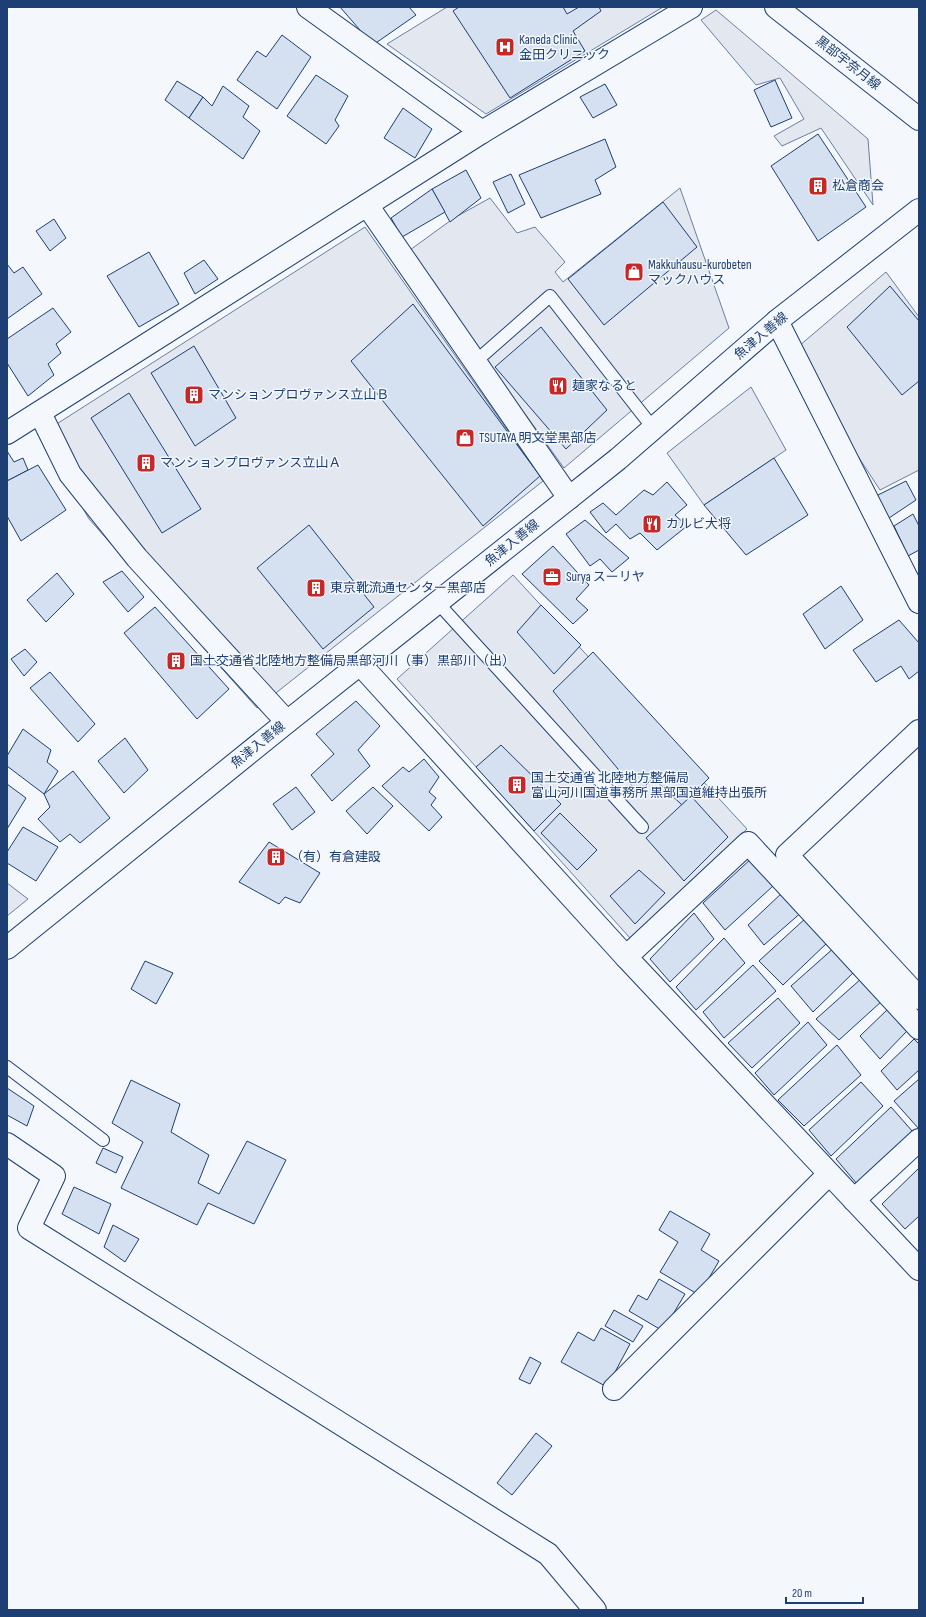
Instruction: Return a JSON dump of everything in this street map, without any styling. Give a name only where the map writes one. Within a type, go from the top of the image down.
[{"type":"street","points":[[308,7],[482,132]]},
{"type":"street","points":[[7,433],[482,132],[691,7]]},
{"type":"street","name":"黒部宇奈月線","points":[[776,7],[919,119]]},
{"type":"street","points":[[367,205],[569,498]]},
{"type":"street","name":"魚津入善線","points":[[7,948],[287,722],[569,498],[777,321],[919,210]]},
{"type":"street","points":[[777,321],[919,602]]},
{"type":"street","points":[[40,413],[70,474],[138,558],[287,722]]},
{"type":"street","points":[[360,664],[626,957],[919,1268]]},
{"type":"street","points":[[919,731],[786,855],[919,998]]},
{"type":"street","points":[[626,957],[748,843],[919,1028]]},
{"type":"street","points":[[854,1200],[919,1140]]},
{"type":"street","points":[[7,1144],[54,1176],[29,1228],[548,1554],[595,1610]]},
{"type":"street","points":[[614,1389],[829,1174]]},
{"type":"lane","points":[[475,362],[550,296],[653,428]]},
{"type":"lane","points":[[438,602],[642,827]]},
{"type":"lane","points":[[7,1067],[103,1140]]},
{"type":"shaded area","points":[[447,7],[663,7],[486,114],[387,44]]},
{"type":"shaded area","points":[[716,10],[868,139],[873,205],[821,128],[782,146],[774,136],[804,119],[780,78],[756,85],[701,20]]},
{"type":"shaded area","points":[[680,188],[729,328],[564,468],[473,342],[410,250],[454,218],[490,198],[517,233],[535,227],[565,262],[555,272],[563,282]]},
{"type":"shaded area","points":[[365,227],[543,481],[257,708],[89,519],[41,434]]},
{"type":"shaded area","points":[[886,272],[919,317],[919,470],[880,490],[848,441],[799,346]]},
{"type":"shaded area","points":[[751,387],[786,450],[704,505],[667,453]]},
{"type":"shaded area","points":[[513,575],[747,829],[630,938],[397,679]]},
{"type":"shaded area","points":[[7,883],[28,899],[7,916]]},
{"type":"building","points":[[340,7],[409,7],[416,15],[373,45]]},
{"type":"building","points":[[459,7],[563,7],[567,14],[579,7],[599,7],[601,11],[573,31],[585,51],[510,98],[453,11]]},
{"type":"building","points":[[282,35],[311,57],[277,109],[237,80],[257,51],[266,57]]},
{"type":"building","points":[[316,75],[348,96],[335,120],[339,126],[326,144],[287,116]]},
{"type":"building","points":[[775,80],[792,118],[771,127],[754,90]]},
{"type":"building","points":[[177,81],[203,97],[189,118],[165,100]]},
{"type":"building","points":[[605,84],[617,105],[593,118],[580,97]]},
{"type":"building","points":[[223,86],[249,106],[243,117],[260,131],[243,159],[189,118],[203,97],[212,106]]},
{"type":"building","points":[[403,108],[432,129],[415,158],[384,138]]},
{"type":"building","name":"松倉商会","points":[[818,134],[866,207],[818,241],[771,166]]},
{"type":"building","points":[[605,139],[616,167],[595,180],[601,194],[541,218],[519,175]]},
{"type":"building","points":[[466,170],[481,198],[450,222],[432,189]]},
{"type":"building","points":[[511,174],[525,204],[508,213],[493,182]]},
{"type":"building","points":[[432,189],[445,212],[402,237],[391,218]]},
{"type":"building","points":[[663,202],[697,247],[604,325],[568,279]]},
{"type":"building","points":[[54,219],[66,238],[50,251],[36,231]]},
{"type":"building","points":[[149,252],[179,304],[139,327],[107,276]]},
{"type":"building","points":[[204,260],[218,279],[195,294],[184,273]]},
{"type":"building","points":[[7,264],[14,273],[23,267],[42,294],[7,319]]},
{"type":"building","points":[[890,286],[919,321],[919,381],[902,395],[847,327]]},
{"type":"building","points":[[413,304],[540,476],[483,526],[351,361]]},
{"type":"building","points":[[53,308],[71,332],[56,344],[61,353],[48,364],[54,375],[28,396],[7,363],[7,339]]},
{"type":"building","points":[[541,327],[607,410],[566,449],[495,367]]},
{"type":"building","name":"マンションプロヴァンス立山Ｂ","points":[[194,346],[236,418],[195,446],[151,373]]},
{"type":"building","name":"マンションプロヴァンス立山Ａ","points":[[129,393],[201,509],[162,533],[91,418]]},
{"type":"building","points":[[7,451],[14,462],[23,458],[28,470],[7,481]]},
{"type":"building","points":[[774,458],[808,515],[746,555],[704,505]]},
{"type":"building","points":[[38,465],[66,510],[21,541],[7,516],[7,481]]},
{"type":"building","points":[[906,481],[916,500],[886,520],[874,497]]},
{"type":"building","points":[[667,482],[687,505],[675,515],[687,526],[657,550],[640,533],[630,539],[616,524],[606,533],[590,512],[603,503],[616,515],[644,490],[653,495]]},
{"type":"building","points":[[913,514],[919,526],[919,550],[908,556],[894,526]]},
{"type":"building","points":[[585,520],[629,558],[612,572],[600,559],[590,566],[566,534]]},
{"type":"building","name":"東京靴流通センター黒部店","points":[[309,525],[374,607],[323,649],[257,568]]},
{"type":"building","points":[[553,546],[589,585],[576,599],[588,610],[573,624],[522,574]]},
{"type":"building","points":[[122,571],[144,597],[128,612],[103,582]]},
{"type":"building","points":[[57,573],[74,594],[46,622],[27,600]]},
{"type":"building","points":[[841,586],[863,620],[825,649],[803,614]]},
{"type":"building","points":[[541,605],[581,645],[554,674],[517,632]]},
{"type":"building","name":"国土交通省北陸地方整備局黒部河川（事）黒部川（出）","points":[[155,607],[229,689],[197,719],[124,633]]},
{"type":"building","points":[[899,620],[919,643],[919,671],[909,679],[901,666],[876,682],[853,650]]},
{"type":"building","points":[[25,649],[37,662],[24,676],[11,659]]},
{"type":"building","points":[[593,652],[709,778],[682,805],[653,778],[638,793],[553,691]]},
{"type":"building","points":[[50,672],[95,724],[78,742],[30,688]]},
{"type":"building","points":[[356,701],[380,726],[358,750],[370,766],[332,801],[311,775],[334,754],[316,734]]},
{"type":"building","points":[[23,729],[51,750],[47,762],[58,771],[44,794],[7,766],[7,756]]},
{"type":"building","points":[[125,738],[148,770],[124,793],[98,761]]},
{"type":"building","name":"国土交通省 北陸地方整備局 富山河川国道事務所 黒部国道維持出張所","points":[[501,745],[561,804],[534,831],[476,767]]},
{"type":"building","points":[[424,759],[439,777],[429,792],[436,798],[431,805],[442,817],[429,831],[382,786],[403,767],[409,772]]},
{"type":"building","points":[[73,771],[110,818],[80,843],[70,834],[60,842],[38,819],[50,807],[44,794]]},
{"type":"building","points":[[7,784],[26,798],[7,829]]},
{"type":"building","points":[[296,787],[315,812],[292,830],[273,804]]},
{"type":"building","points":[[373,787],[393,806],[367,834],[346,811]]},
{"type":"building","points":[[691,796],[728,837],[684,881],[646,838]]},
{"type":"building","points":[[560,813],[597,850],[577,870],[541,833]]},
{"type":"building","points":[[23,827],[58,847],[36,881],[7,863],[7,852]]},
{"type":"building","name":"（有）有倉建設","points":[[269,842],[320,873],[300,903],[285,897],[279,904],[239,882]]},
{"type":"building","points":[[752,858],[773,886],[725,930],[703,903]]},
{"type":"building","points":[[639,870],[665,893],[635,924],[610,896]]},
{"type":"building","points":[[784,891],[803,911],[764,945],[748,925]]},
{"type":"building","points":[[694,913],[714,939],[670,982],[650,959]]},
{"type":"building","points":[[807,917],[828,942],[783,985],[759,961]]},
{"type":"building","points":[[724,938],[745,963],[696,1010],[676,987]]},
{"type":"building","points":[[835,947],[855,971],[813,1012],[791,986]]},
{"type":"building","points":[[145,961],[173,973],[156,1004],[131,989]]},
{"type":"building","points":[[753,965],[776,991],[724,1038],[703,1012]]},
{"type":"building","points":[[862,978],[882,1001],[839,1040],[816,1019]]},
{"type":"building","points":[[778,998],[800,1023],[752,1068],[728,1043]]},
{"type":"building","points":[[889,1008],[907,1031],[880,1059],[860,1036]]},
{"type":"building","points":[[808,1022],[827,1045],[774,1095],[755,1073]]},
{"type":"building","points":[[914,1039],[919,1044],[919,1070],[897,1090],[881,1071]]},
{"type":"building","points":[[837,1045],[861,1075],[804,1126],[778,1100]]},
{"type":"building","points":[[919,1079],[919,1129],[894,1101]]},
{"type":"building","points":[[131,1080],[180,1104],[171,1132],[209,1155],[198,1183],[219,1194],[247,1141],[286,1160],[254,1224],[208,1203],[197,1225],[121,1188],[143,1142],[112,1123]]},
{"type":"building","points":[[861,1082],[883,1106],[831,1156],[809,1130]]},
{"type":"building","points":[[7,1088],[34,1106],[27,1126],[7,1115]]},
{"type":"building","points":[[891,1107],[913,1132],[857,1184],[836,1159]]},
{"type":"building","points":[[103,1148],[123,1157],[116,1173],[96,1163]]},
{"type":"building","points":[[919,1168],[919,1216],[905,1229],[882,1204]]},
{"type":"building","points":[[74,1187],[111,1204],[99,1234],[62,1214]]},
{"type":"building","points":[[670,1211],[710,1234],[701,1250],[719,1261],[699,1295],[660,1272],[678,1242],[659,1230]]},
{"type":"building","points":[[113,1225],[139,1239],[125,1262],[104,1247]]},
{"type":"building","points":[[659,1279],[685,1294],[663,1331],[629,1311],[638,1295],[647,1300]]},
{"type":"building","points":[[614,1310],[643,1326],[633,1342],[605,1326]]},
{"type":"building","points":[[601,1328],[630,1344],[607,1387],[561,1362],[578,1332],[594,1341]]},
{"type":"building","points":[[530,1357],[541,1363],[530,1384],[519,1379]]},
{"type":"building","points":[[536,1433],[552,1446],[512,1495],[497,1483]]},
{"type":"place","name":"Kaneda Clinic 金田クリニック","points":[[505,47]]},
{"type":"place","name":"松倉商会","points":[[818,186]]},
{"type":"place","name":"Makkuhausu-kurobeten マックハウス","points":[[634,272]]},
{"type":"place","name":"麺家なると","points":[[558,386]]},
{"type":"place","name":"マンションプロヴァンス立山Ｂ","points":[[194,395]]},
{"type":"place","name":"TSUTAYA 明文堂黒部店","points":[[465,438]]},
{"type":"place","name":"マンションプロヴァンス立山Ａ","points":[[146,463]]},
{"type":"place","name":"カルビ大将","points":[[652,524]]},
{"type":"place","name":"Surya スーリヤ","points":[[552,577]]},
{"type":"place","name":"東京靴流通センター黒部店","points":[[316,588]]},
{"type":"place","name":"国土交通省北陸地方整備局黒部河川（事）黒部川（出）","points":[[176,661]]},
{"type":"place","name":"国土交通省 北陸地方整備局 富山河川国道事務所 黒部国道維持出張所","points":[[517,785]]},
{"type":"place","name":"（有）有倉建設","points":[[276,857]]}]
